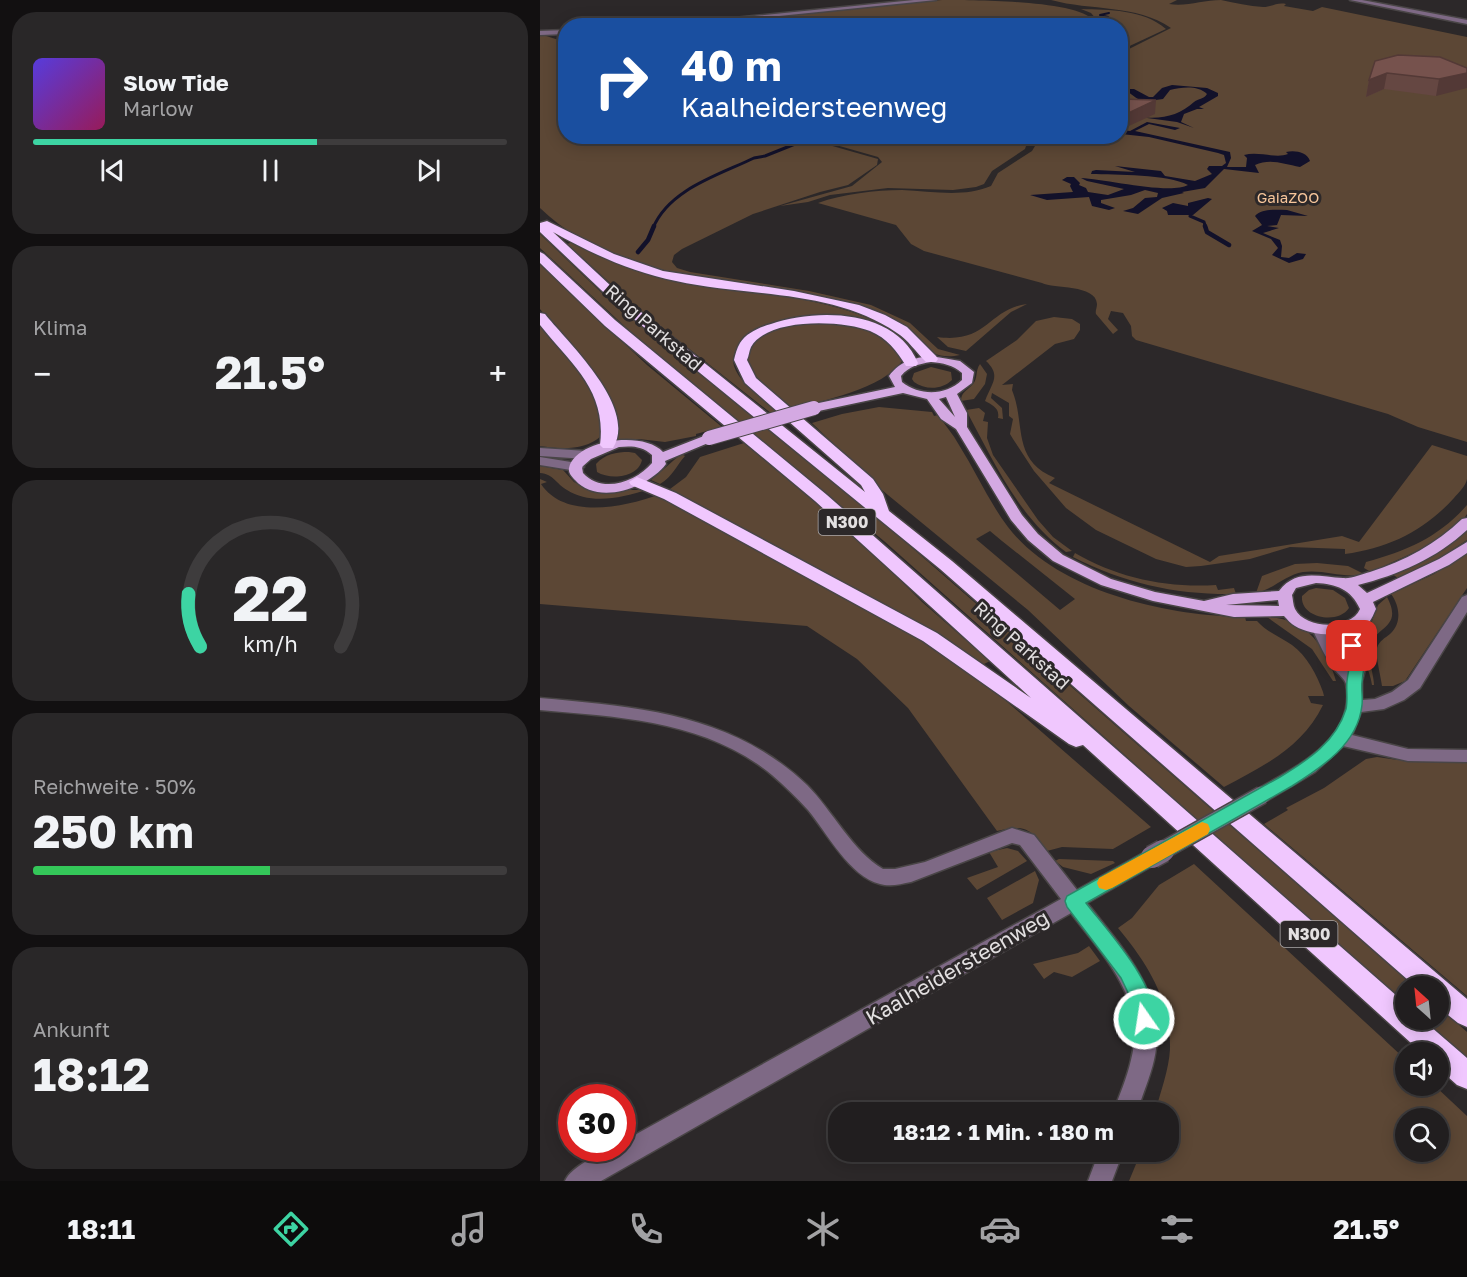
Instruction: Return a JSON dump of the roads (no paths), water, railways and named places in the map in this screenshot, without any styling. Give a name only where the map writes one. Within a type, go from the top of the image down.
[{"type":"highway","points":[[540,219],[595,251],[654,272],[720,286],[828,301],[869,312],[901,329],[931,359]]},
{"type":"highway","name":"Ring Parkstad","points":[[540,226],[622,303],[881,512],[1421,976]]},
{"type":"highway","name":"Ring Parkstad","points":[[540,256],[610,323],[821,498],[1467,1076]]},
{"type":"highway","points":[[540,317],[590,375],[603,397],[609,426],[608,445]]},
{"type":"highway","name":"N300","points":[[881,512],[875,494],[867,482],[750,380],[738,359],[747,342],[765,330],[794,321],[825,317],[848,319],[875,327],[897,342],[911,363]]},
{"type":"highway","name":"N300","points":[[637,482],[670,496],[805,567],[930,637],[1151,792]]},
{"type":"highway","points":[[1449,1000],[1467,1015]]},
{"type":"main road","points":[[656,453],[654,470],[637,482],[618,486],[598,486],[580,479],[577,474],[577,467],[587,455],[608,445],[628,443],[656,453],[677,452],[709,438],[899,385],[931,396],[950,393],[964,386],[970,377],[968,372],[957,363],[931,359],[911,363],[900,369],[899,385]]},
{"type":"main road","points":[[950,393],[961,413],[961,427]]},
{"type":"main road","points":[[931,396],[945,416],[961,427],[1016,517],[1033,537],[1058,558],[1094,577],[1129,590],[1234,612],[1286,603]]},
{"type":"main road","points":[[1344,583],[1372,578],[1433,550],[1467,522]]},
{"type":"main road","points":[[1365,600],[1444,562],[1467,546]]},
{"type":"main road","points":[[1324,578],[1344,583],[1356,591],[1365,600],[1367,612],[1356,626],[1345,629],[1320,629],[1301,622],[1286,603],[1291,585],[1306,579],[1324,578]]},
{"type":"street","points":[[742,18],[933,0]]},
{"type":"street","points":[[1353,0],[1467,22]]},
{"type":"street","points":[[540,33],[558,32]]},
{"type":"street","points":[[540,452],[587,455]]},
{"type":"street","points":[[540,461],[577,467]]},
{"type":"street","points":[[1354,707],[1378,705],[1398,696],[1414,684],[1467,600]]},
{"type":"street","points":[[1320,629],[1338,663],[1354,681]]},
{"type":"street","name":"Kaalheidersteenweg","points":[[577,1181],[1309,767],[1341,739],[1354,707],[1354,681],[1359,663],[1345,629]]},
{"type":"street","points":[[540,704],[645,714],[685,723],[741,746],[772,765],[809,799],[862,866],[876,875],[902,876],[1007,837],[1018,836],[1027,840],[1128,972],[1141,999],[1145,1041],[1143,1059],[1129,1102]]},
{"type":"street","points":[[1341,739],[1408,755],[1467,756]]},
{"type":"street","points":[[1100,1181],[1107,1162]]},
{"type":"waterway","points":[[1108,18],[1100,15],[1109,13]]},
{"type":"waterway","points":[[654,226],[660,214],[671,203],[696,185],[754,158],[795,144]]},
{"type":"waterway","points":[[1190,216],[1204,222],[1206,228]]},
{"type":"waterway","points":[[638,252],[648,240],[654,226]]},
{"type":"waterway","points":[[1205,226],[1207,232],[1229,245]]},
{"type":"park label","name":"GaiaZOO","points":[[1288,197]]}]
